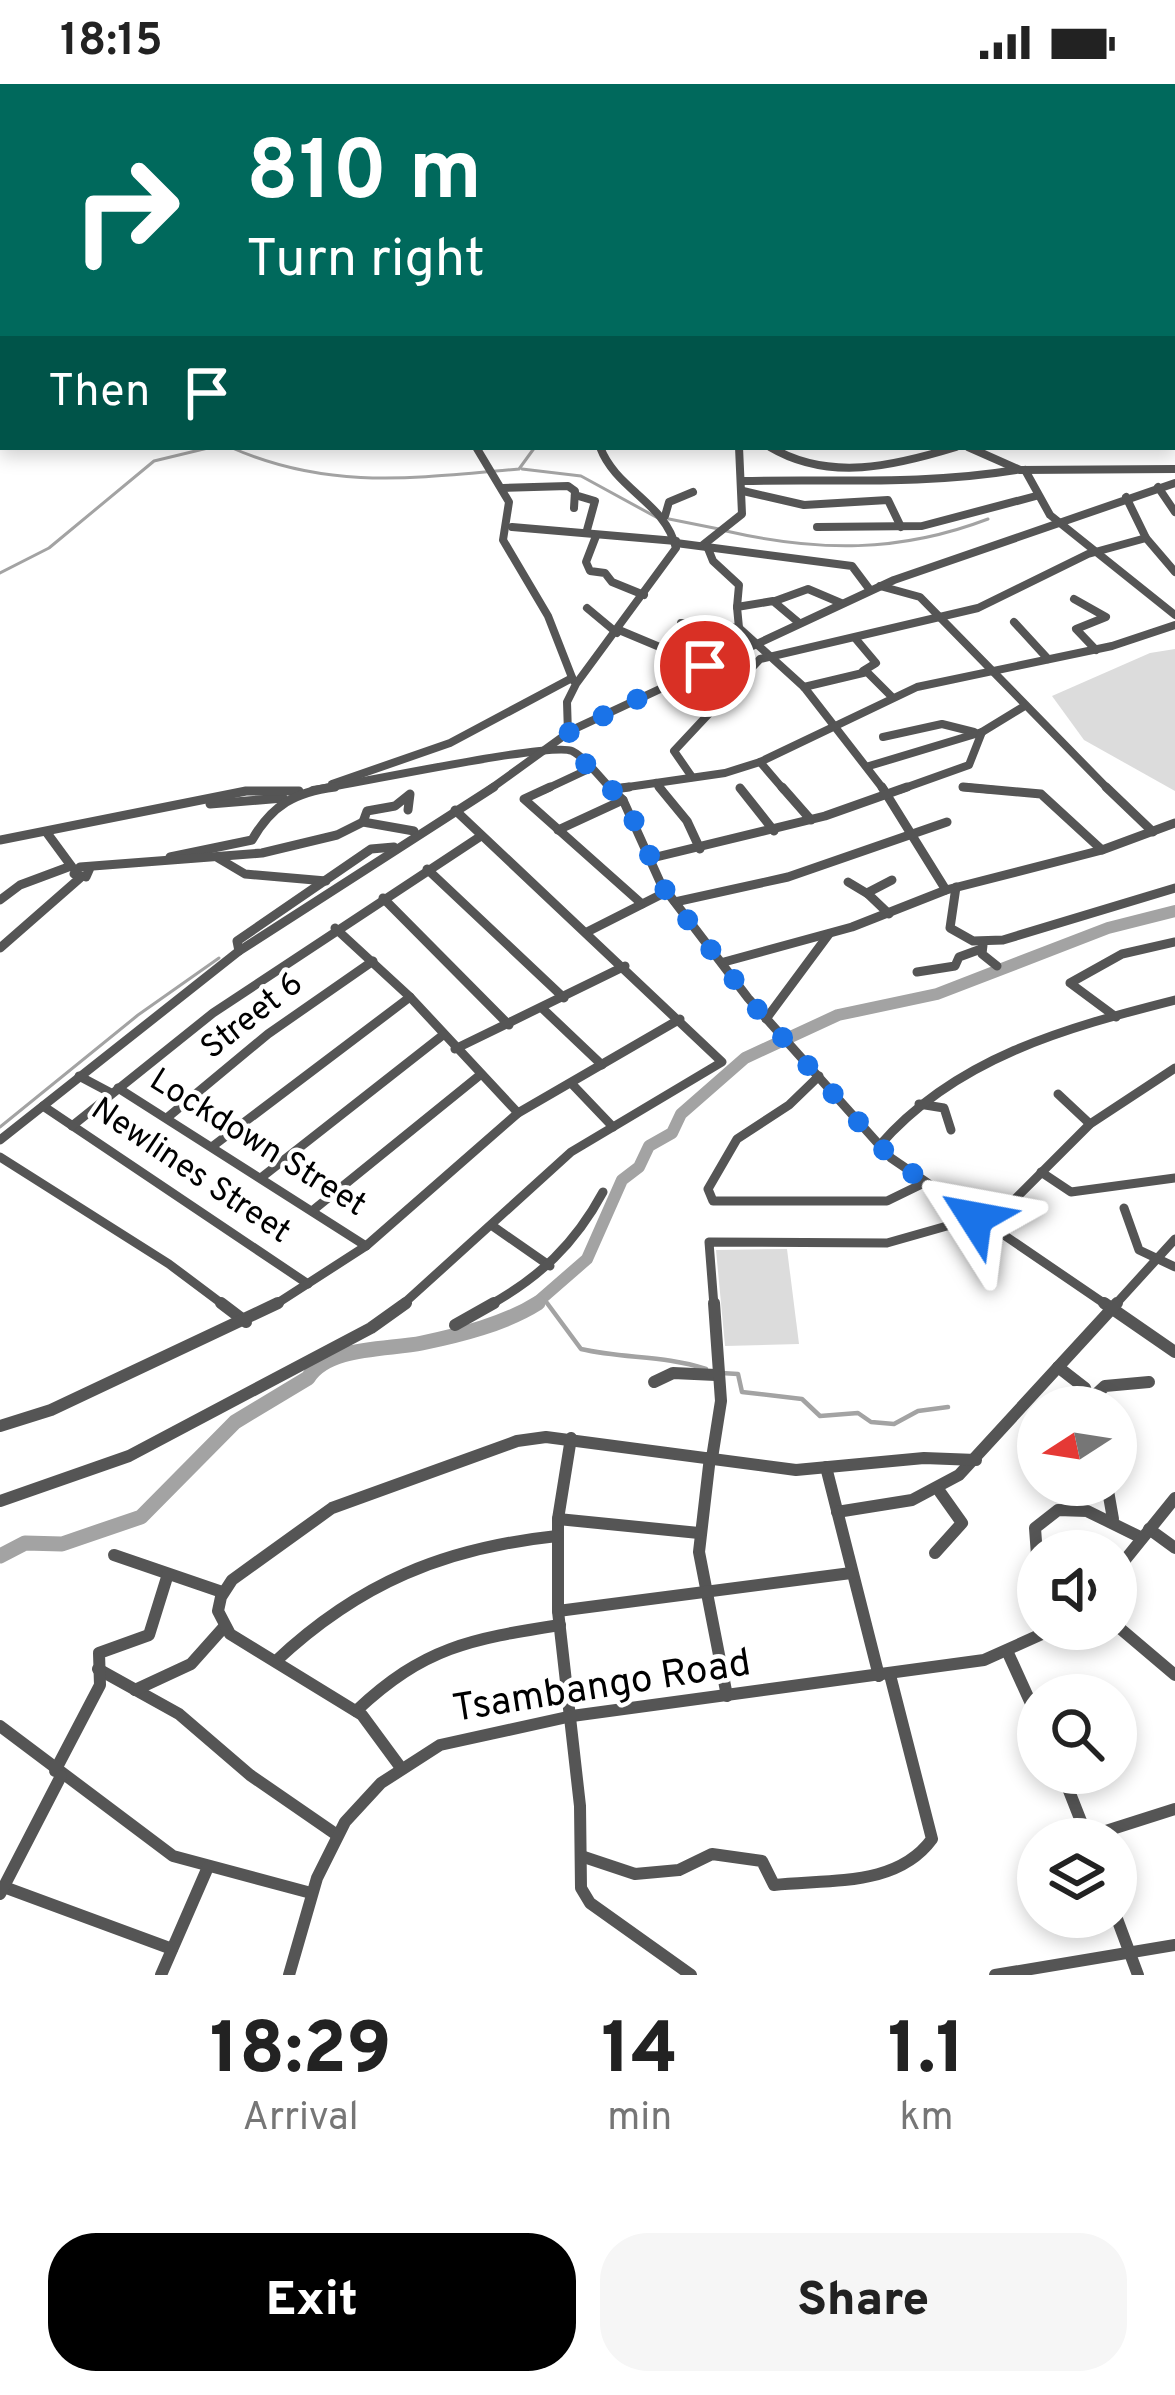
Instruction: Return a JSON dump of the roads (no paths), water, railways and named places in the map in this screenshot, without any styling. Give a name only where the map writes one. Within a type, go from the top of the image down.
[{"type":"street","points":[[478,450],[503,488],[512,527],[503,539],[550,619],[574,681],[567,702],[574,752],[623,800],[666,892],[786,1043],[879,1145],[924,1183],[1175,1352]]},
{"type":"street","points":[[321,788],[450,743],[574,681],[618,632],[674,556],[676,542],[665,516],[612,474],[601,450]]},
{"type":"street","points":[[705,546],[740,518],[740,450]]},
{"type":"street","points":[[774,450],[788,461],[850,468],[912,462],[947,450]]},
{"type":"street","points":[[975,450],[1020,470],[1057,522],[1175,615]]},
{"type":"street","points":[[850,468],[860,478]]},
{"type":"street","points":[[743,486],[860,478],[935,483],[1020,470],[1175,469]]},
{"type":"street","points":[[0,1140],[239,951],[568,733],[875,588],[1126,497],[1175,484]]},
{"type":"street","points":[[503,488],[563,485],[575,495],[596,501],[586,530]]},
{"type":"street","points":[[743,486],[782,501],[810,505],[887,500],[901,527]]},
{"type":"street","points":[[1158,487],[1175,512]]},
{"type":"street","points":[[665,516],[669,502],[693,492]]},
{"type":"street","points":[[995,504],[1005,492]]},
{"type":"street","points":[[574,508],[575,495]]},
{"type":"street","points":[[810,505],[817,530],[901,527],[1036,496]]},
{"type":"street","points":[[1126,497],[1146,538],[1175,572]]},
{"type":"street","points":[[782,501],[848,502]]},
{"type":"street","points":[[512,527],[586,530],[596,536],[852,566],[875,588],[914,593],[1153,832]]},
{"type":"street","points":[[596,536],[586,562],[590,572],[604,573],[644,595]]},
{"type":"street","points":[[692,777],[674,752],[749,665],[978,608],[1093,552],[1146,538]]},
{"type":"street","points":[[705,546],[713,561],[739,586],[740,628]]},
{"type":"street","points":[[737,608],[819,588],[841,603]]},
{"type":"street","points":[[1075,599],[1106,617],[1076,629],[1096,650]]},
{"type":"street","points":[[775,602],[798,622]]},
{"type":"street","points":[[587,608],[618,632],[705,666]]},
{"type":"street","points":[[1014,622],[1048,659]]},
{"type":"street","points":[[681,623],[740,628],[805,686],[869,766],[951,889],[949,926],[984,945],[997,966]]},
{"type":"street","points":[[614,790],[760,762],[892,697],[1096,650],[1175,625]]},
{"type":"street","points":[[805,686],[863,672],[876,662],[855,638]]},
{"type":"street","points":[[863,672],[892,697]]},
{"type":"street","points":[[869,766],[978,732],[1023,707]]},
{"type":"street","points":[[883,737],[934,724],[962,724],[978,732]]},
{"type":"street","points":[[648,859],[774,831],[966,767],[978,732]]},
{"type":"street","points":[[0,840],[246,791],[304,791],[398,779],[553,747],[574,752]]},
{"type":"street","points":[[760,762],[811,820]]},
{"type":"street","points":[[591,768],[524,799],[642,904]]},
{"type":"street","points":[[656,783],[687,820],[700,849]]},
{"type":"street","points":[[963,787],[1045,796],[1102,850]]},
{"type":"street","points":[[740,788],[774,831]]},
{"type":"street","points":[[0,900],[20,885],[75,872],[90,875],[90,868],[252,840],[267,813],[304,791]]},
{"type":"street","points":[[363,822],[367,811],[395,806],[410,794],[408,810]]},
{"type":"street","points":[[163,808],[287,798]]},
{"type":"street","points":[[558,830],[623,800]]},
{"type":"street","points":[[0,1501],[129,1456],[371,1328],[424,1290],[571,1152],[722,1062],[455,810]]},
{"type":"street","points":[[170,856],[218,858],[337,835],[363,822],[419,831]]},
{"type":"street","points":[[675,902],[788,877],[947,822]]},
{"type":"street","points":[[724,962],[830,934],[951,889],[1102,850],[1175,823]]},
{"type":"street","points":[[46,833],[75,872]]},
{"type":"street","points":[[72,1126],[212,1012],[481,836]]},
{"type":"street","points":[[239,951],[237,941],[371,849],[394,847]]},
{"type":"street","points":[[218,858],[245,874],[340,883]]},
{"type":"street","points":[[428,869],[564,998]]},
{"type":"street","points":[[0,948],[75,872]]},
{"type":"street","points":[[868,894],[892,880]]},
{"type":"street","points":[[848,882],[889,914]]},
{"type":"street","points":[[917,972],[955,966],[959,957],[984,945],[1175,888]]},
{"type":"street","points":[[587,932],[666,892]]},
{"type":"street","points":[[383,898],[508,1025]]},
{"type":"street","points":[[335,928],[410,997],[518,1113]]},
{"type":"street","points":[[766,1018],[780,1007],[787,987],[830,934]]},
{"type":"street","points":[[1116,1017],[1070,983],[1122,954],[1175,942]]},
{"type":"street","name":"Street 6","points":[[168,1117],[268,1034],[373,961]]},
{"type":"street","points":[[455,1049],[625,966]]},
{"type":"street","points":[[213,1146],[410,997]]},
{"type":"street","points":[[879,1145],[919,1104],[969,1070],[1175,1000]]},
{"type":"street","points":[[543,1009],[602,1065]]},
{"type":"street","points":[[0,1426],[51,1409],[246,1322],[366,1246],[518,1113],[680,1019]]},
{"type":"street","points":[[262,1177],[443,1035]]},
{"type":"street","points":[[988,1226],[1090,1124],[1175,1068]]},
{"type":"street","points":[[312,1211],[480,1075]]},
{"type":"street","name":"Lockdown Street","points":[[79,1076],[168,1117],[366,1246]]},
{"type":"street","points":[[819,1076],[800,1086],[788,1106],[730,1140],[708,1189],[710,1198],[724,1204],[886,1202],[924,1183]]},
{"type":"street","points":[[571,1083],[613,1127]]},
{"type":"street","points":[[1058,1094],[1090,1124]]},
{"type":"street","points":[[919,1104],[944,1108],[951,1130]]},
{"type":"street","name":"Newlines Street","points":[[43,1106],[308,1284]]},
{"type":"street","points":[[0,1157],[169,1264],[246,1322]]},
{"type":"street","points":[[1041,1172],[1071,1192],[1175,1178]]},
{"type":"street","points":[[455,1325],[536,1280],[585,1225],[603,1192]]},
{"type":"street","points":[[1124,1208],[1137,1248],[1175,1267]]},
{"type":"street","points":[[727,1696],[699,1533],[721,1401],[709,1241],[887,1243],[975,1218]]},
{"type":"street","points":[[494,1227],[550,1266]]},
{"type":"street","points":[[837,1512],[881,1508],[940,1492],[976,1460],[1175,1239]]},
{"type":"street","points":[[1058,1367],[1076,1386]]},
{"type":"street","points":[[654,1382],[673,1373],[716,1375]]},
{"type":"street","points":[[1105,1386],[1149,1382]]},
{"type":"street","points":[[222,1592],[265,1553],[332,1508],[517,1442],[571,1438],[796,1470],[924,1458],[976,1460]]},
{"type":"street","points":[[571,1438],[558,1519],[559,1618],[586,1898],[691,1975]]},
{"type":"street","points":[[584,1857],[634,1874],[679,1870],[724,1854],[762,1861],[774,1885],[906,1868],[932,1839],[851,1573],[826,1467]]},
{"type":"street","points":[[935,1553],[962,1523],[940,1492]]},
{"type":"street","points":[[1137,1545],[1175,1498]]},
{"type":"street","points":[[1111,1506],[1113,1520]]},
{"type":"street","points":[[1035,1530],[1041,1518],[1074,1508],[1175,1548]]},
{"type":"street","points":[[558,1519],[601,1519],[699,1533]]},
{"type":"street","points":[[276,1661],[365,1585],[475,1546],[557,1536]]},
{"type":"street","points":[[114,1555],[222,1592]]},
{"type":"street","points":[[356,1711],[402,1666],[431,1648],[559,1618],[851,1573]]},
{"type":"street","points":[[168,1574],[148,1635],[129,1646],[102,1649],[95,1697],[6,1870],[2,1891],[172,1949]]},
{"type":"street","points":[[222,1592],[224,1627],[240,1645],[276,1661],[356,1711],[401,1768]]},
{"type":"street","points":[[135,1690],[191,1664],[224,1627]]},
{"type":"street","points":[[1137,1643],[1175,1675]]},
{"type":"street","name":"Tsambango Road","points":[[289,1975],[311,1893],[338,1835],[362,1801],[401,1768],[460,1738],[572,1716],[884,1676],[1017,1648]]},
{"type":"street","points":[[1008,1653],[1018,1674]]},
{"type":"street","points":[[98,1669],[178,1714],[250,1775],[338,1835]]},
{"type":"street","points":[[0,1726],[58,1774],[118,1812],[157,1847],[208,1868],[311,1893]]},
{"type":"street","points":[[1137,1822],[1175,1809]]},
{"type":"street","points":[[161,1975],[208,1868]]},
{"type":"street","points":[[1124,1938],[1138,1975]]},
{"type":"street","points":[[994,1975],[1175,1945]]},
{"type":"waterway","points":[[0,573],[49,548],[154,461],[200,450]]},
{"type":"waterway","points":[[238,450],[302,470],[373,478],[519,469],[533,450]]},
{"type":"waterway","points":[[522,469],[581,476],[656,517]]},
{"type":"waterway","points":[[669,519],[719,529]]},
{"type":"waterway","points":[[726,531],[793,543],[858,546],[922,538],[988,519]]},
{"type":"waterway","points":[[534,1305],[587,1259],[622,1180],[639,1167],[649,1146],[672,1133],[681,1114],[745,1058],[838,1015],[937,994],[1108,928],[1175,911]]},
{"type":"waterway","points":[[0,1127],[138,1015],[219,958]]},
{"type":"waterway","points":[[544,1299],[549,1306]]},
{"type":"waterway","points":[[534,1305],[538,1303]]},
{"type":"waterway","points":[[547,1303],[581,1349],[706,1369]]},
{"type":"waterway","points":[[0,1556],[25,1543],[62,1544],[141,1517],[235,1422],[329,1360],[467,1332],[534,1305]]},
{"type":"waterway","points":[[721,1373],[738,1374],[742,1392],[802,1399],[820,1416],[858,1413],[871,1422],[894,1424],[918,1411],[948,1407]]}]
